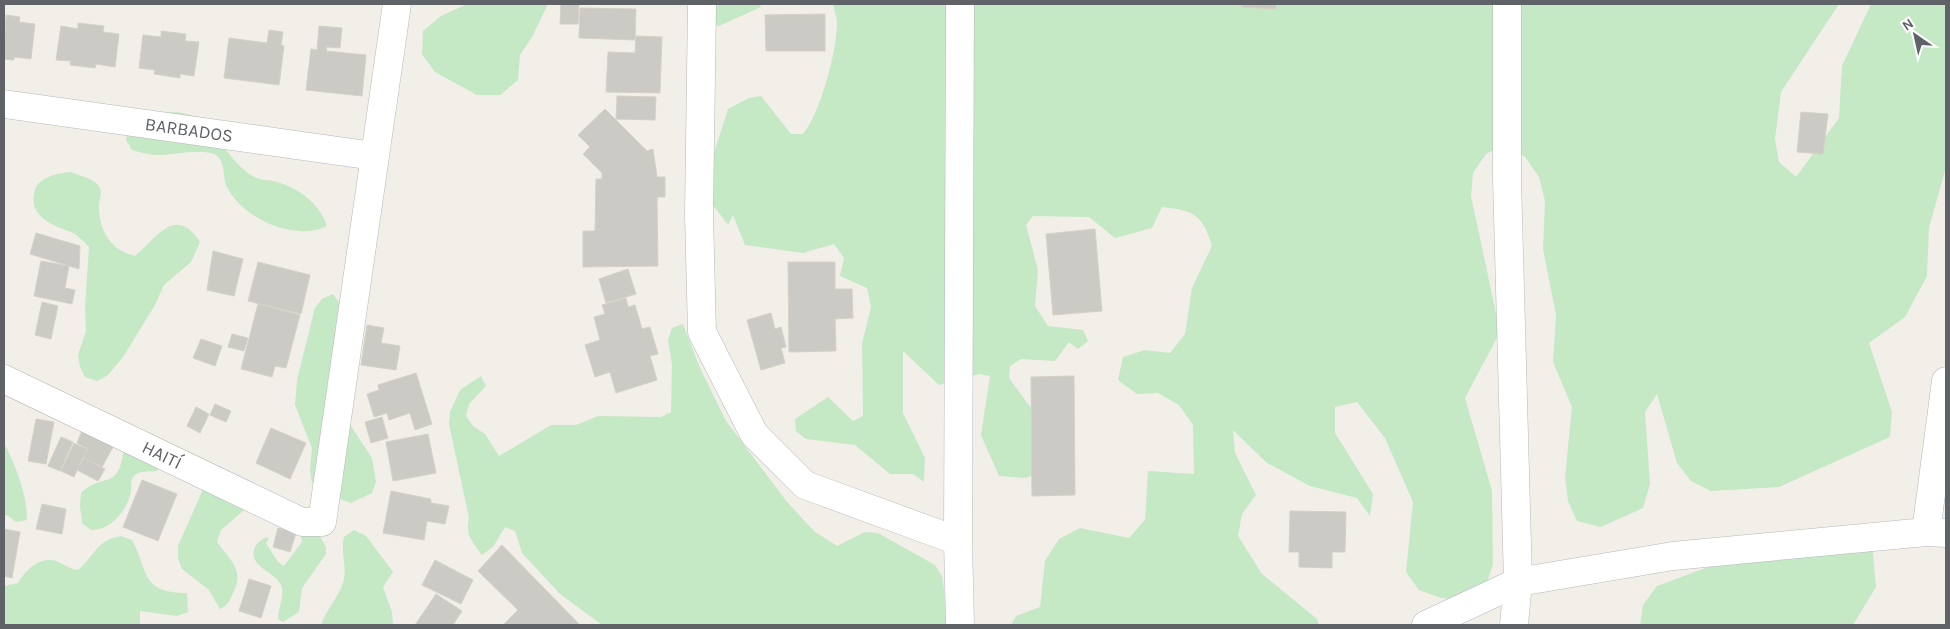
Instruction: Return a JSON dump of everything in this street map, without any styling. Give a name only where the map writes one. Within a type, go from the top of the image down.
[{"type":"street","points":[[374,156],[397,4]]},
{"type":"street","points":[[702,4],[699,214],[702,332],[754,434],[805,485],[958,541]]},
{"type":"street","points":[[960,4],[958,541],[960,625]]},
{"type":"street","points":[[1507,4],[1507,180],[1518,582],[1514,625]]},
{"type":"street","name":"BARBADOS","points":[[4,104],[374,156]]},
{"type":"street","name":"HAITÍ","points":[[4,379],[302,522],[322,522],[374,156]]},
{"type":"street","points":[[1426,625],[1518,582],[1672,556],[1936,533],[1946,381]]},
{"type":"green space","points":[[467,4],[548,4],[532,37],[520,55],[518,80],[500,95],[477,95],[435,72],[422,54],[423,31],[441,16]]},
{"type":"green space","points":[[699,4],[759,4],[761,7],[719,26],[709,22]]},
{"type":"green space","points":[[833,4],[1839,4],[1781,92],[1775,139],[1779,162],[1796,177],[1839,118],[1842,66],[1871,4],[1946,4],[1946,167],[1929,228],[1927,276],[1905,317],[1869,343],[1892,412],[1890,437],[1779,487],[1711,491],[1691,481],[1677,463],[1657,394],[1645,412],[1650,484],[1643,508],[1601,527],[1577,521],[1568,501],[1565,477],[1572,407],[1553,362],[1556,315],[1543,249],[1545,201],[1539,177],[1525,157],[1505,144],[1486,154],[1473,173],[1471,196],[1500,332],[1465,398],[1492,491],[1493,564],[1485,589],[1465,600],[1441,598],[1419,590],[1406,572],[1413,502],[1385,438],[1357,402],[1335,407],[1335,433],[1373,494],[1370,516],[1357,498],[1310,486],[1267,463],[1233,430],[1235,453],[1256,495],[1242,514],[1238,536],[1262,574],[1317,619],[1319,625],[1011,625],[1016,616],[1040,607],[1045,561],[1059,539],[1080,528],[1129,538],[1145,520],[1148,471],[1194,474],[1193,425],[1179,405],[1158,393],[1137,394],[1118,380],[1123,357],[1145,350],[1170,353],[1185,334],[1192,288],[1212,246],[1205,227],[1196,216],[1182,210],[1162,207],[1152,228],[1115,238],[1089,217],[1033,216],[1026,225],[1038,270],[1035,306],[1048,326],[1083,330],[1088,341],[1078,349],[1069,342],[1055,361],[1021,359],[1010,366],[1009,378],[1059,446],[1059,469],[1024,478],[999,476],[981,435],[990,376],[979,374],[939,385],[903,351],[903,413],[925,458],[924,482],[913,474],[890,474],[855,445],[806,439],[796,431],[795,419],[828,397],[853,421],[863,416],[862,344],[871,307],[867,288],[840,276],[844,258],[834,244],[803,253],[745,245],[733,215],[728,225],[713,205],[712,159],[728,109],[749,98],[761,96],[791,134],[803,134],[815,112],[831,65],[837,23]]},
{"type":"green space","points":[[178,112],[204,118],[225,149],[244,170],[256,178],[282,183],[298,191],[319,210],[327,226],[314,230],[300,231],[286,229],[257,218],[235,199],[227,187],[223,166],[216,155],[195,152],[154,155],[132,150],[126,140],[128,129],[160,113]]},
{"type":"green space","points":[[71,172],[96,183],[101,191],[99,213],[103,230],[112,244],[126,253],[135,256],[166,228],[174,225],[182,226],[191,231],[200,242],[191,262],[164,285],[155,305],[123,357],[108,375],[97,381],[85,377],[80,367],[78,355],[86,331],[85,307],[89,247],[74,234],[43,218],[35,207],[34,199],[35,190],[40,182],[55,175]]},
{"type":"green space","points":[[333,294],[340,304],[342,314],[345,417],[372,458],[376,482],[372,493],[351,503],[320,492],[312,483],[310,471],[312,448],[295,405],[297,380],[315,308],[322,299]]},
{"type":"green space","points":[[683,324],[700,368],[726,421],[787,502],[815,532],[837,546],[865,532],[878,533],[935,565],[942,576],[946,625],[602,625],[560,594],[522,553],[515,531],[505,527],[493,547],[482,555],[472,542],[469,534],[469,518],[449,424],[450,412],[460,390],[481,376],[486,386],[469,404],[466,416],[473,426],[485,434],[499,456],[551,425],[576,425],[598,416],[661,417],[671,412],[672,364],[668,340],[672,328]]},
{"type":"green space","points":[[4,443],[20,480],[27,510],[27,520],[16,522],[7,515],[4,516]]},
{"type":"green space","points":[[124,448],[159,464],[157,471],[136,474],[132,481],[129,498],[122,512],[112,523],[105,527],[91,530],[82,523],[81,493],[89,487],[114,476],[118,471]]},
{"type":"green space","points":[[204,487],[251,504],[221,530],[217,542],[234,565],[237,577],[237,583],[228,604],[220,609],[209,590],[182,569],[178,558],[178,546]]},
{"type":"green space","points":[[300,530],[316,530],[326,547],[326,554],[302,588],[299,612],[283,622],[278,619],[282,600],[280,583],[259,565],[253,554],[257,544],[267,537],[269,539],[266,543],[278,562],[284,566],[302,542]]},
{"type":"green space","points":[[354,530],[366,536],[393,572],[383,587],[392,612],[393,625],[321,625],[343,583],[345,572],[344,537]]},
{"type":"green space","points":[[121,536],[132,540],[144,570],[153,584],[161,589],[172,592],[187,593],[188,612],[177,616],[140,611],[140,625],[4,625],[4,586],[18,583],[29,569],[44,561],[56,561],[69,568],[78,570],[96,549],[106,541]]},
{"type":"green space","points":[[1872,544],[1876,587],[1853,625],[1640,625],[1643,605],[1657,586],[1749,552]]},
{"type":"building","points":[[561,4],[579,4],[578,24],[560,24]]},
{"type":"building","points":[[1242,4],[1276,4],[1276,9],[1242,7]]},
{"type":"building","points":[[580,8],[636,9],[635,40],[579,38]]},
{"type":"building","points":[[825,14],[825,51],[766,51],[765,15]]},
{"type":"building","points":[[6,15],[20,17],[19,22],[35,24],[31,59],[14,57],[14,60],[4,59]]},
{"type":"building","points":[[78,23],[104,26],[103,32],[119,34],[115,67],[96,64],[95,68],[70,65],[71,61],[56,60],[61,26],[78,29]]},
{"type":"building","points":[[319,26],[342,28],[340,48],[327,47],[326,51],[366,55],[362,96],[306,90],[311,49],[317,50]]},
{"type":"building","points":[[269,30],[283,32],[281,45],[284,46],[279,85],[224,78],[229,38],[267,43]]},
{"type":"building","points":[[161,31],[186,34],[185,41],[199,42],[194,76],[180,74],[180,78],[154,74],[155,70],[139,68],[143,35],[161,37]]},
{"type":"building","points":[[636,36],[662,37],[660,93],[606,92],[608,52],[635,53]]},
{"type":"building","points":[[617,96],[656,97],[655,120],[616,119]]},
{"type":"building","points":[[605,109],[647,151],[653,149],[657,177],[665,177],[665,197],[657,197],[658,266],[583,267],[583,231],[595,231],[596,179],[602,179],[602,173],[583,154],[590,147],[578,135]]},
{"type":"building","points":[[1801,112],[1828,114],[1823,154],[1797,152]]},
{"type":"building","points":[[1095,229],[1102,311],[1053,315],[1046,234]]},
{"type":"building","points":[[36,233],[80,246],[79,269],[30,254]]},
{"type":"building","points":[[213,251],[243,259],[234,296],[207,290]]},
{"type":"building","points":[[41,261],[69,266],[65,288],[75,290],[72,304],[34,296]]},
{"type":"building","points":[[258,262],[310,275],[301,314],[248,301]]},
{"type":"building","points":[[788,262],[835,262],[835,289],[852,289],[853,318],[835,319],[836,351],[789,352]]},
{"type":"building","points":[[628,269],[636,294],[606,303],[599,279]]},
{"type":"building","points":[[626,298],[628,307],[635,305],[642,329],[650,327],[658,354],[650,356],[657,380],[616,393],[610,372],[595,377],[585,345],[600,340],[594,317],[605,314],[602,305]]},
{"type":"building","points":[[42,302],[58,306],[51,339],[35,335]]},
{"type":"building","points":[[258,304],[300,315],[286,368],[275,366],[272,377],[241,369]]},
{"type":"building","points":[[771,313],[775,329],[781,327],[786,347],[781,348],[785,363],[761,370],[747,320]]},
{"type":"building","points":[[367,325],[384,328],[381,343],[400,346],[396,370],[361,365]]},
{"type":"building","points":[[232,334],[248,338],[244,351],[228,347]]},
{"type":"building","points":[[201,339],[222,346],[215,366],[193,358]]},
{"type":"building","points":[[416,373],[432,424],[415,430],[410,413],[389,420],[387,413],[374,417],[367,394],[379,390],[378,385]]},
{"type":"building","points":[[1074,376],[1075,495],[1032,496],[1031,377]]},
{"type":"building","points":[[215,404],[231,411],[226,422],[210,415]]},
{"type":"building","points":[[196,407],[209,414],[200,433],[187,426]]},
{"type":"building","points":[[382,417],[388,438],[371,443],[365,422]]},
{"type":"building","points":[[36,419],[54,422],[46,464],[28,461]]},
{"type":"building","points":[[271,428],[306,443],[290,479],[256,463]]},
{"type":"building","points":[[82,431],[113,447],[102,467],[83,457],[88,449],[77,443]]},
{"type":"building","points":[[428,434],[436,473],[393,481],[386,442]]},
{"type":"building","points":[[61,437],[73,442],[60,471],[48,466]]},
{"type":"building","points":[[74,443],[87,449],[74,477],[61,471]]},
{"type":"building","points":[[84,458],[105,469],[98,481],[77,470]]},
{"type":"building","points":[[142,480],[177,494],[158,541],[123,527]]},
{"type":"building","points":[[391,491],[431,499],[431,503],[449,506],[445,524],[427,521],[424,540],[383,533]]},
{"type":"building","points":[[42,504],[66,509],[62,534],[36,529]]},
{"type":"building","points":[[1290,511],[1346,512],[1345,552],[1332,552],[1332,568],[1299,567],[1299,552],[1289,552]]},
{"type":"building","points":[[278,528],[296,533],[290,552],[273,547]]},
{"type":"building","points":[[4,529],[20,532],[12,578],[4,576]]},
{"type":"building","points":[[502,545],[580,625],[503,625],[518,610],[478,571]]},
{"type":"building","points":[[435,560],[473,580],[461,604],[422,585]]},
{"type":"building","points":[[249,579],[271,586],[261,618],[239,611]]},
{"type":"building","points":[[436,594],[462,611],[453,625],[415,625]]}]
